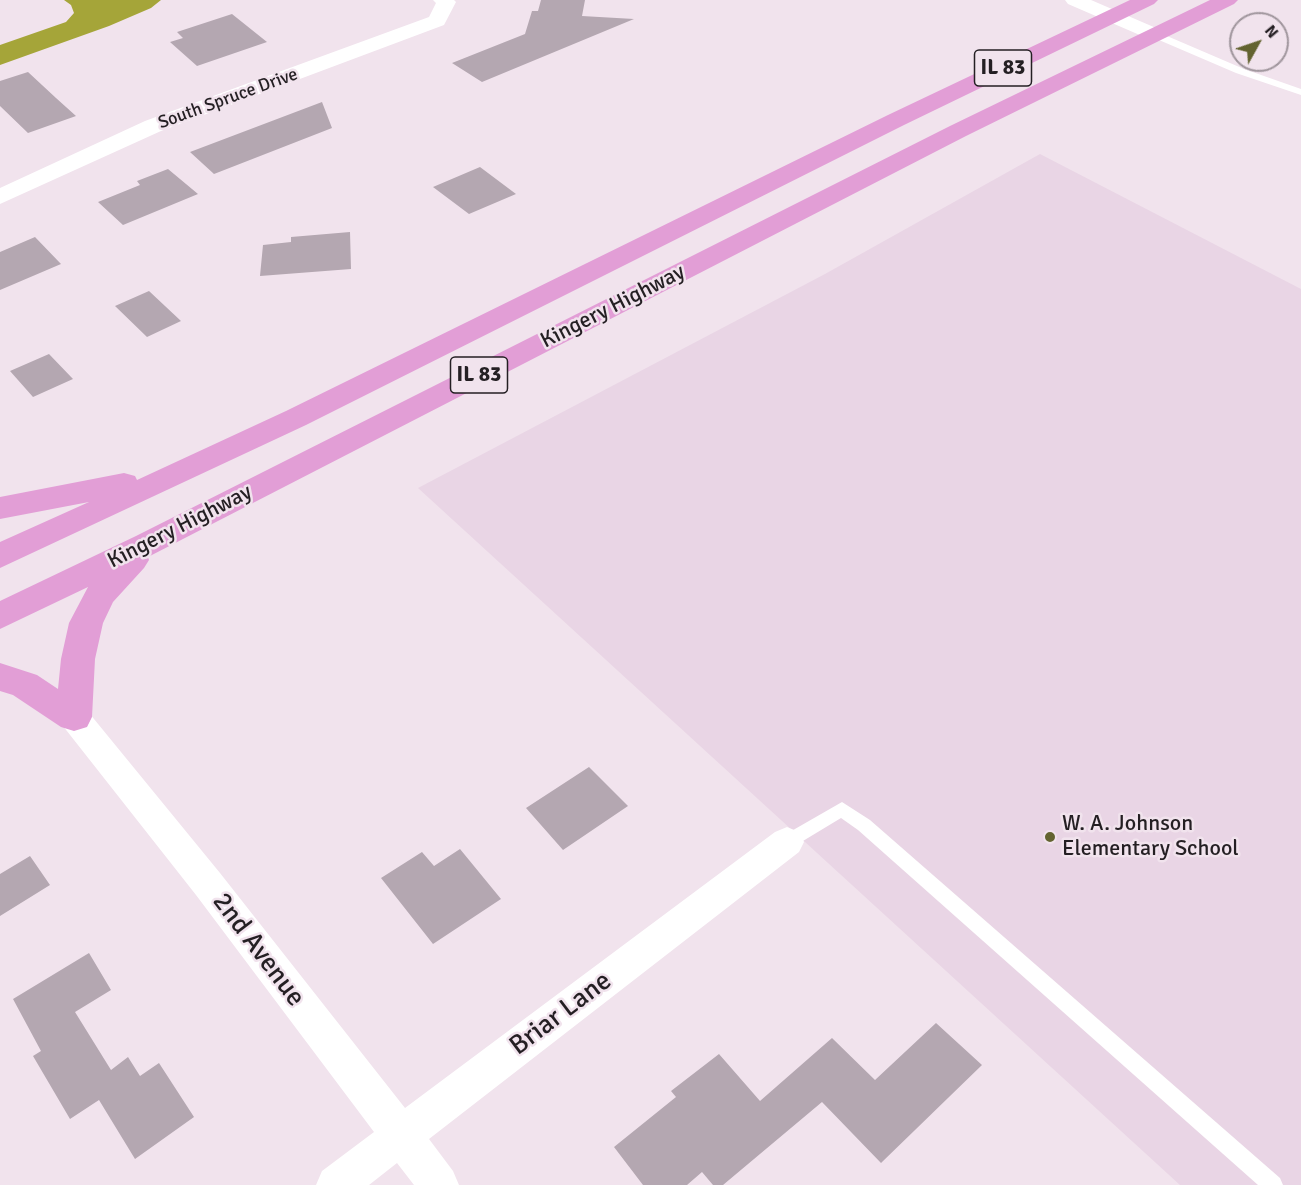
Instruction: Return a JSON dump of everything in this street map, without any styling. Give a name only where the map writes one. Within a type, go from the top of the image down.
[{"type":"highway","name":"Kingery Highway","points":[[0,556],[296,418],[896,120],[1147,0]]},
{"type":"highway","name":"Kingery Highway","points":[[0,616],[147,544],[958,131],[1227,0]]},
{"type":"highway","points":[[0,508],[173,475]]},
{"type":"highway","points":[[0,677],[25,685],[74,717],[78,658],[86,623],[100,595],[147,544]]},
{"type":"street","name":"South Spruce Drive","points":[[0,196],[153,126],[437,21],[446,2],[443,0]]},
{"type":"street","points":[[1076,0],[1156,35]]},
{"type":"street","name":"2nd Avenue","points":[[74,717],[208,884],[439,1185]]},
{"type":"street","name":"Briar Lane","points":[[336,1185],[787,842]]},
{"type":"lane","points":[[1156,35],[1240,71],[1301,92]]},
{"type":"lane","points":[[787,842],[842,809],[873,833],[1273,1185]]},
{"type":"shaded area","points":[[64,0],[161,0],[151,8],[109,26],[0,65],[0,45],[66,22],[74,13],[71,5]]},
{"type":"shaded area","name":"W. A. Johnson Elementary School","points":[[1040,154],[1301,289],[1301,1185],[1180,1185],[418,488],[825,274]]},
{"type":"building","points":[[541,0],[585,0],[582,16],[634,19],[482,82],[452,63],[525,34],[532,11],[538,11]]},
{"type":"building","points":[[232,14],[267,42],[197,66],[170,42],[183,38],[177,32]]},
{"type":"building","points":[[28,72],[76,116],[28,133],[0,106],[0,81]]},
{"type":"building","points":[[322,102],[332,128],[214,174],[190,152]]},
{"type":"building","points":[[480,167],[516,194],[469,214],[433,187]]},
{"type":"building","points":[[168,169],[198,194],[123,225],[98,202],[140,185],[137,181]]},
{"type":"building","points":[[350,232],[351,269],[260,276],[263,245],[291,242],[291,237]]},
{"type":"building","points":[[35,237],[61,264],[0,290],[0,252]]},
{"type":"building","points":[[149,291],[181,321],[147,337],[115,306]]},
{"type":"building","points":[[49,354],[73,379],[33,397],[10,371]]},
{"type":"building","points":[[589,767],[628,806],[563,850],[526,808]]},
{"type":"building","points":[[460,849],[501,899],[433,944],[381,878],[422,852],[434,866]]},
{"type":"building","points":[[30,856],[50,885],[0,916],[0,874]]},
{"type":"building","points":[[89,953],[111,990],[75,1012],[111,1070],[128,1057],[140,1076],[159,1063],[194,1117],[135,1159],[99,1100],[70,1119],[33,1056],[41,1051],[13,999]]},
{"type":"building","points":[[936,1023],[982,1065],[881,1163],[822,1102],[723,1185],[713,1185],[702,1172],[687,1185],[643,1185],[614,1147],[676,1097],[671,1091],[719,1054],[760,1101],[832,1038],[875,1080]]},
{"type":"place","name":"W. A. Johnson Elementary School","points":[[1050,837]]}]
